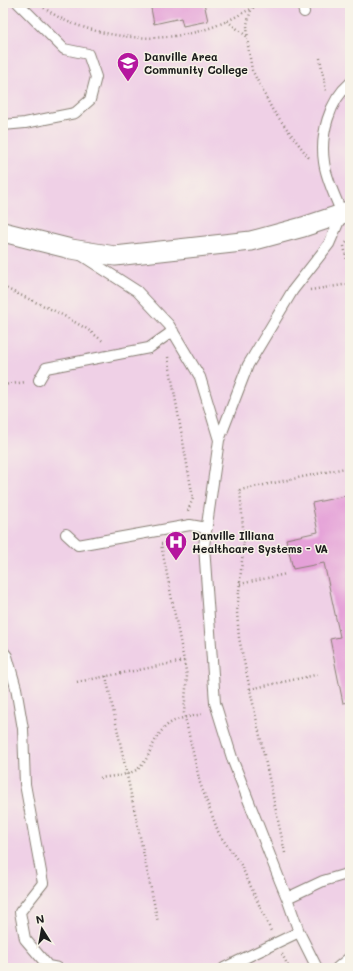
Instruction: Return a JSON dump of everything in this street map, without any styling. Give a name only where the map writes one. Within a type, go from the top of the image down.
[{"type":"street","points":[[3,232],[71,249],[115,256],[251,241],[346,212]]},
{"type":"lane","points":[[3,124],[25,123],[75,113],[90,100],[96,76],[88,54],[64,49],[18,3]]},
{"type":"lane","points":[[317,968],[299,932],[233,761],[215,703],[204,546],[219,440],[248,365],[293,290],[329,244],[346,212],[327,174],[324,162],[324,142],[328,120],[334,102],[350,83]]},
{"type":"lane","points":[[71,249],[137,291],[169,324],[200,377],[219,440]]},
{"type":"lane","points":[[39,380],[46,368],[149,348],[172,330]]},
{"type":"lane","points":[[66,534],[78,545],[190,525],[207,528]]},
{"type":"lane","points":[[3,651],[7,656],[16,688],[23,729],[25,784],[43,883],[20,912],[25,939],[48,966],[58,968]]},
{"type":"lane","points":[[287,898],[323,881],[350,873]]},
{"type":"lane","points":[[224,968],[299,932]]},
{"type":"lane","points":[[337,968],[350,957]]},
{"type":"path","points":[[253,3],[247,24],[252,70],[272,109],[314,166],[327,174]]},
{"type":"path","points":[[41,6],[72,24],[104,33],[135,38],[169,37],[205,30],[227,21],[260,3]]},
{"type":"path","points":[[227,21],[248,39]]},
{"type":"path","points":[[350,239],[343,245],[350,275]]},
{"type":"path","points":[[308,291],[350,284]]},
{"type":"path","points":[[3,287],[63,315],[87,329],[104,342],[111,341]]},
{"type":"path","points":[[168,357],[193,498],[187,514]]},
{"type":"path","points":[[3,385],[39,380]]},
{"type":"path","points":[[286,857],[239,638],[237,612],[244,540],[240,490],[350,467]]},
{"type":"path","points":[[167,543],[161,544],[187,676],[184,713],[200,783],[219,834],[241,865],[272,933]]},
{"type":"path","points":[[240,584],[286,574]]},
{"type":"path","points":[[77,682],[184,661]]},
{"type":"path","points":[[250,689],[320,674]]},
{"type":"path","points":[[106,676],[158,922]]},
{"type":"path","points":[[100,778],[126,774],[138,769],[144,763],[158,735],[165,726],[178,719],[204,714]]},
{"type":"path","points":[[281,952],[289,968]]},
{"type":"shaded area","name":"Danville Illiana Healthcare Systems - VA","points":[[3,3],[350,3],[350,968],[3,968]]},
{"type":"building","points":[[150,3],[204,3],[208,21],[183,26],[181,18],[154,24]]},
{"type":"building","points":[[350,495],[350,702],[343,703],[330,639],[340,637],[324,563],[293,569],[286,539],[318,532],[312,503]]},
{"type":"place","name":"Danville Area Community College","points":[[128,82]]},
{"type":"place","name":"Danville Illiana Healthcare Systems - VA","points":[[176,562]]}]
